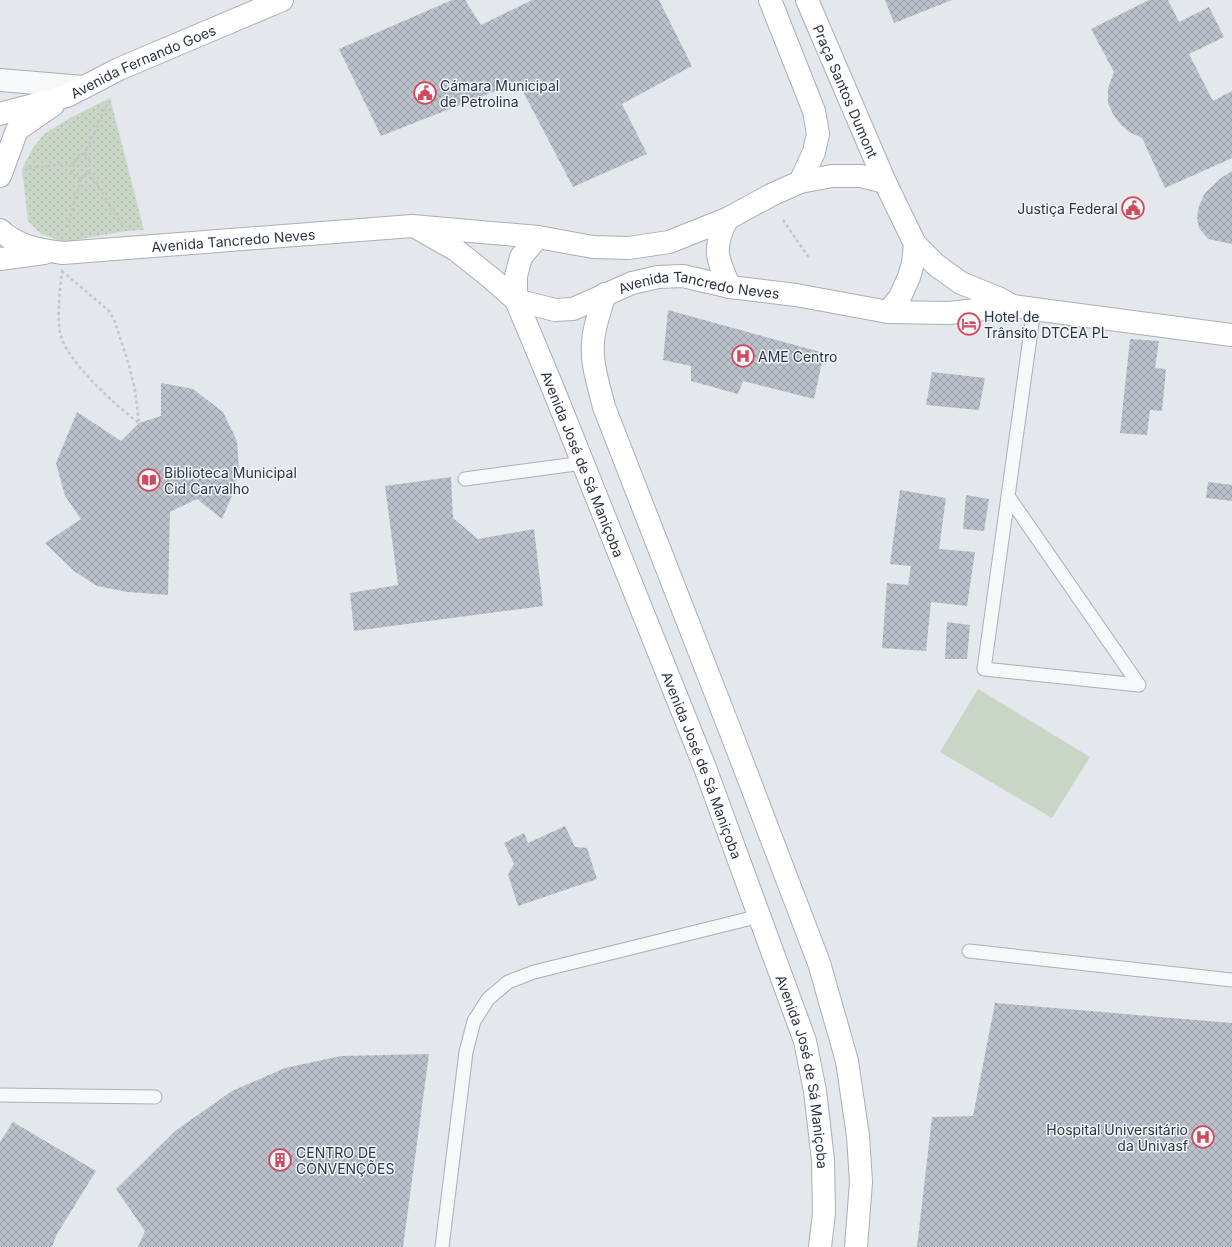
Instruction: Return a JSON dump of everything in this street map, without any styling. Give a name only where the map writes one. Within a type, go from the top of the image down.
[{"type":"main road","name":"Avenida Fernando Goes","points":[[0,114],[75,91],[119,70],[282,0]]},
{"type":"main road","points":[[770,0],[814,111],[818,134],[814,152],[800,182]]},
{"type":"main road","name":"Praça Santos Dumont","points":[[807,0],[885,182],[916,244]]},
{"type":"main road","points":[[0,176],[17,130],[75,91]]},
{"type":"main road","name":"Avenida Tancredo Neves","points":[[0,230],[5,235],[26,247],[63,253],[412,226],[538,236],[593,247],[629,248],[669,242],[727,219],[770,195],[800,182],[832,176],[861,176],[885,182]]},
{"type":"main road","points":[[727,219],[720,232],[717,249],[718,263],[730,288]]},
{"type":"main road","name":"Avenida Tancredo Neves","points":[[412,226],[456,250],[516,300],[555,310],[573,309],[632,283],[658,277],[683,276],[730,288],[796,295],[888,312],[949,313],[1024,308],[1232,335]]},
{"type":"main road","points":[[516,300],[516,276],[521,257],[538,236]]},
{"type":"main road","points":[[888,312],[900,297],[909,277],[916,244]]},
{"type":"main road","name":"Avenida Tancredo Neves","points":[[916,244],[950,277],[961,283],[1024,308]]},
{"type":"main road","name":"Avenida Tancredo Neves","points":[[0,259],[55,252]]},
{"type":"main road","points":[[606,294],[596,324],[593,342],[594,366],[604,407],[735,742],[819,963],[847,1061],[858,1136],[861,1182],[856,1247]]},
{"type":"main road","name":"Avenida José de Sá Maniçoba","points":[[516,300],[704,765],[805,1041],[815,1092],[823,1160],[824,1213],[820,1247]]},
{"type":"street","points":[[0,80],[75,91]]},
{"type":"lane","points":[[1008,496],[1139,685],[984,669],[1008,496],[1024,308]]},
{"type":"lane","points":[[465,479],[583,463]]},
{"type":"lane","points":[[442,1247],[466,1052],[474,1021],[488,999],[508,982],[534,972],[760,916]]},
{"type":"lane","points":[[969,951],[1232,980]]},
{"type":"lane","points":[[0,1095],[155,1097]]},
{"type":"path","points":[[81,179],[71,173],[74,163],[77,156],[85,153],[110,98]]},
{"type":"path","points":[[85,153],[90,162],[89,172],[122,224]]},
{"type":"path","points":[[22,169],[74,163]]},
{"type":"path","points":[[67,228],[81,179],[89,172]]},
{"type":"path","points":[[783,220],[809,258]]},
{"type":"path","points":[[62,270],[105,307],[114,319],[129,365],[138,407],[139,422],[126,413],[97,385],[76,362],[63,343],[60,333],[59,319],[62,270]]},
{"type":"green space","points":[[110,98],[144,230],[126,231],[63,242],[40,233],[28,221],[22,169],[33,148],[44,134],[70,118]]},
{"type":"green space","points":[[978,689],[1090,757],[1052,818],[940,752]]},
{"type":"building","name":"Cámara Municipal de Petrolina","points":[[452,0],[465,0],[481,25],[532,0],[659,0],[692,66],[622,104],[647,154],[573,187],[518,82],[381,136],[339,49]]},
{"type":"building","points":[[885,0],[952,0],[894,23]]},
{"type":"building","points":[[1149,0],[1168,0],[1179,22],[1209,7],[1224,37],[1189,54],[1213,101],[1232,91],[1232,158],[1165,188],[1142,138],[1129,132],[1120,124],[1113,114],[1108,103],[1108,88],[1114,72],[1091,29]]},
{"type":"building","points":[[1232,171],[1232,244],[1208,239],[1199,228],[1197,218],[1199,206],[1205,193],[1221,178]]},
{"type":"building","name":"AME Centro","points":[[668,310],[824,353],[814,399],[743,381],[738,394],[691,381],[691,366],[663,360]]},
{"type":"building","points":[[1130,339],[1159,341],[1155,368],[1166,369],[1162,411],[1150,410],[1147,435],[1120,433]]},
{"type":"building","points":[[932,372],[985,378],[979,410],[926,405]]},
{"type":"building","name":"Biblioteca Municipal Cid Carvalho","points":[[161,383],[193,389],[223,412],[237,441],[239,470],[234,491],[222,519],[197,499],[170,512],[168,595],[128,592],[97,586],[74,571],[45,543],[81,519],[65,496],[56,463],[77,412],[121,441],[139,423],[161,416]]},
{"type":"building","points":[[451,477],[453,518],[478,539],[534,529],[543,606],[354,631],[350,593],[398,585],[385,486]]},
{"type":"building","points":[[1208,482],[1232,485],[1232,501],[1206,498]]},
{"type":"building","points":[[900,490],[946,498],[939,549],[975,552],[967,606],[931,602],[926,651],[882,648],[887,583],[908,585],[911,566],[890,564]]},
{"type":"building","points":[[966,495],[989,499],[984,531],[963,529]]},
{"type":"building","points":[[947,622],[970,625],[967,659],[945,659]]},
{"type":"building","points":[[565,826],[575,847],[587,848],[597,879],[518,906],[508,874],[514,864],[504,843],[524,833],[528,843]]},
{"type":"building","points":[[995,1003],[1232,1023],[1232,1247],[917,1247],[932,1117],[973,1116]]},
{"type":"building","name":"CENTRO DE CONVENÇÕES","points":[[429,1054],[403,1247],[138,1247],[145,1231],[116,1189],[175,1131],[232,1091],[285,1068],[341,1056]]},
{"type":"building","points":[[13,1122],[96,1171],[57,1234],[52,1247],[0,1247],[0,1142]]},
{"type":"place","name":"Cámara Municipal de Petrolina","points":[[425,93]]},
{"type":"place","name":"Justiça Federal","points":[[1133,208]]},
{"type":"place","name":"Hotel de Trânsito DTCEA PL","points":[[969,324]]},
{"type":"place","name":"AME Centro","points":[[743,356]]},
{"type":"place","name":"Biblioteca Municipal Cid Carvalho","points":[[149,480]]},
{"type":"place","name":"Hospital Universitário da Univasf","points":[[1203,1137]]},
{"type":"place","name":"CENTRO DE CONVENÇÕES","points":[[280,1160]]}]
